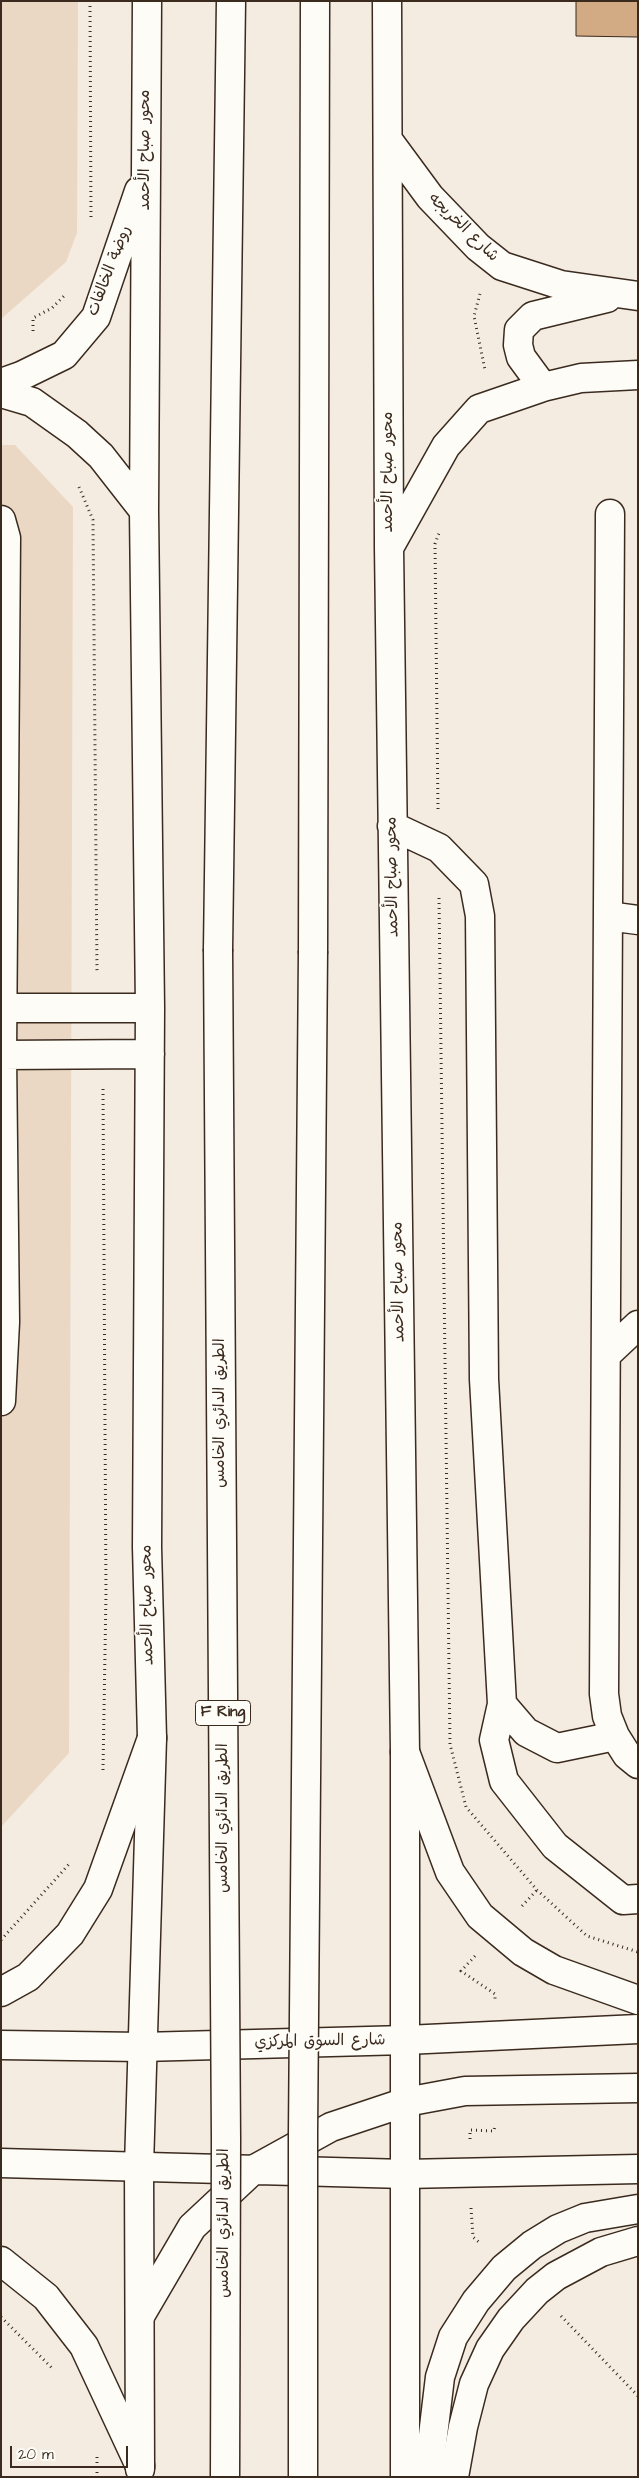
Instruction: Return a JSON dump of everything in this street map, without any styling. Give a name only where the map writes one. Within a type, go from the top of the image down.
[{"type":"main road","name":"محور صباح الأحمد","points":[[147,1],[144,511],[150,1008],[147,1547],[152,1738]]},
{"type":"main road","name":"الطريق الدائري الخامس","points":[[225,2477],[226,2130],[218,948],[231,1]]},
{"type":"main road","points":[[302,2477],[313,951],[315,1]]},
{"type":"main road","name":"محور صباح الأحمد","points":[[387,1],[389,547],[405,1752]]},
{"type":"main road","name":"شارع الخريجه","points":[[388,140],[430,197],[490,258],[502,266],[554,283],[629,296]]},
{"type":"main road","name":"روضة الخالفات","points":[[1,383],[32,371],[64,355],[96,317],[146,171]]},
{"type":"main road","name":"شارع الخريجه","points":[[543,387],[521,357],[518,344],[519,330],[533,316],[629,296]]},
{"type":"main road","points":[[389,547],[446,446],[479,409],[543,387],[581,378],[638,375]]},
{"type":"main road","points":[[1,394],[32,402],[77,434],[101,456],[144,511]]},
{"type":"main road","points":[[610,514],[604,1694],[607,1716],[615,1736],[627,1755],[638,1764]]},
{"type":"main road","points":[[1,520],[6,538],[2,1055],[3,1322],[1,1401]]},
{"type":"main road","points":[[392,826],[439,848],[474,884],[480,916],[484,1379],[502,1704],[494,1740],[504,1781],[555,1846],[623,1900],[638,1899]]},
{"type":"main road","points":[[608,916],[638,920]]},
{"type":"main road","points":[[3,1008],[150,1008]]},
{"type":"main road","points":[[2,1055],[150,1054]]},
{"type":"main road","points":[[606,1355],[638,1325]]},
{"type":"main road","points":[[502,1704],[526,1732],[557,1748],[615,1736]]},
{"type":"main road","points":[[1,1992],[28,1976],[70,1934],[98,1889],[152,1738]]},
{"type":"main road","points":[[140,2471],[139,2166],[152,1738]]},
{"type":"main road","points":[[405,1752],[450,1872],[480,1916],[524,1952],[554,1970],[638,2000]]},
{"type":"main road","points":[[405,1752],[405,2477]]},
{"type":"main road","name":"شارع السوق المركزي","points":[[1,2045],[142,2047],[406,2040],[638,2029]]},
{"type":"main road","points":[[140,2316],[192,2228],[253,2170],[331,2127],[406,2102],[465,2091],[638,2088]]},
{"type":"main road","points":[[1,2163],[405,2174],[638,2169]]},
{"type":"main road","points":[[428,2477],[440,2377],[453,2337],[476,2300],[504,2268],[532,2245],[558,2229],[585,2218],[638,2209]]},
{"type":"main road","points":[[454,2477],[463,2427],[474,2384],[490,2349],[512,2319],[536,2290],[556,2276],[601,2252],[638,2241]]},
{"type":"main road","points":[[1,2261],[46,2297],[84,2346],[140,2471]]},
{"type":"path","points":[[90,1],[91,228]]},
{"type":"path","points":[[32,371],[34,318],[52,308],[72,287]]},
{"type":"path","points":[[77,483],[93,520],[98,1008]]},
{"type":"path","points":[[102,1777],[106,1593],[103,1054]]},
{"type":"path","points":[[1,1940],[75,1856]]},
{"type":"path","points":[[537,1890],[587,1936],[638,1952]]},
{"type":"path","points":[[1,2317],[53,2368],[58,2376]]},
{"type":"path","points":[[97,2452],[97,2477]]},
{"type":"shaded area","points":[[1,1],[78,1],[77,233],[66,262],[1,319]]},
{"type":"shaded area","points":[[1,445],[15,445],[73,507],[69,1753],[1,1827]]},
{"type":"building","points":[[576,1],[638,1],[638,37],[576,36]]}]
